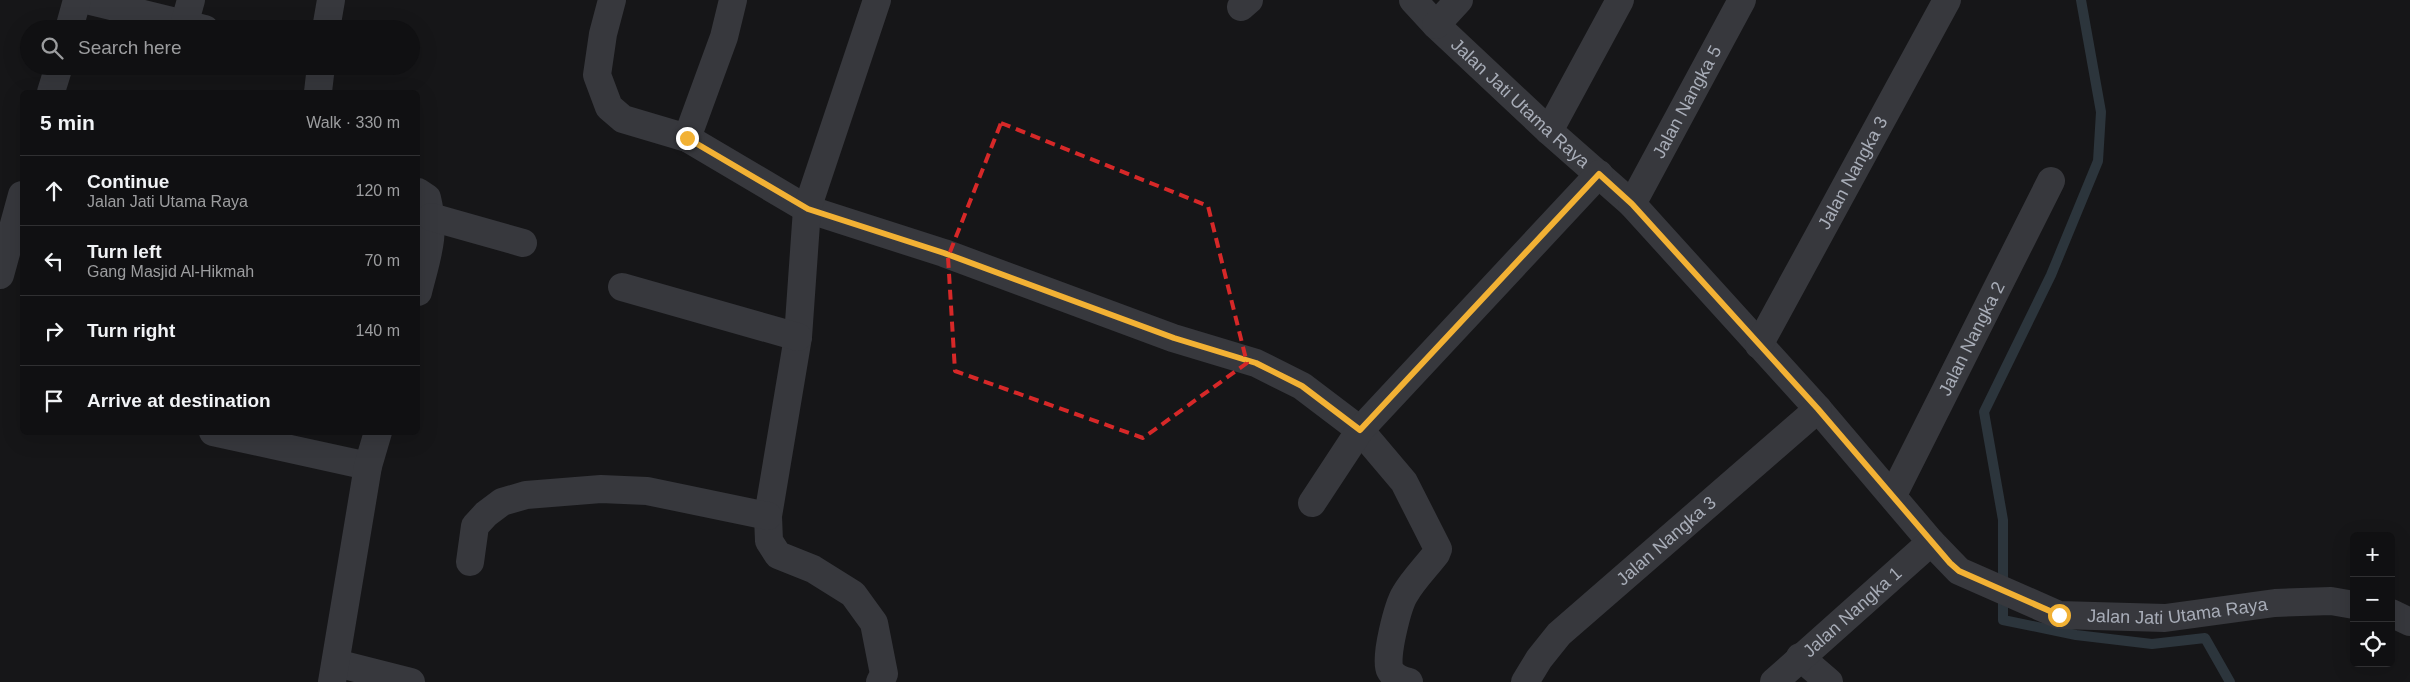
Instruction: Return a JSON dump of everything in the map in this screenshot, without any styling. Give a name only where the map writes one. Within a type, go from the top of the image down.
[{"type":"street","points":[[71,20],[77,0]]},
{"type":"street","points":[[86,0],[193,18]]},
{"type":"street","points":[[328,20],[331,0]]},
{"type":"street","points":[[612,0],[603,34],[597,76],[609,107],[623,120],[687,138],[808,209],[944,253],[1174,338],[1256,363],[1302,386],[1360,430],[1404,482],[1438,549],[1405,593],[1397,610],[1388,661],[1390,670],[1398,678],[1409,682]]},
{"type":"street","points":[[687,138],[724,37],[733,0]]},
{"type":"street","points":[[877,0],[808,209],[798,337],[768,516],[769,541],[778,555],[813,569],[853,594],[874,624],[888,679]]},
{"type":"street","name":"Jalan Jati Utama Raya","points":[[1413,0],[1436,25],[1548,131],[1632,204],[1818,409],[1930,542],[1959,571],[2059,615],[2165,618],[2275,604],[2331,601],[2350,604]]},
{"type":"street","points":[[1436,25],[1459,0]]},
{"type":"street","points":[[1548,131],[1620,0]]},
{"type":"street","name":"Jalan Nangka 5","points":[[1632,204],[1742,0]]},
{"type":"street","name":"Jalan Nangka 3","points":[[1759,345],[1947,0]]},
{"type":"street","points":[[52,90],[56,75]]},
{"type":"street","points":[[318,90],[320,75]]},
{"type":"street","points":[[1312,503],[1360,430],[1599,174]]},
{"type":"street","name":"Jalan Nangka 2","points":[[1893,496],[2051,181]]},
{"type":"street","points":[[420,193],[427,198],[431,217],[432,237],[420,284]]},
{"type":"street","points":[[0,275],[20,202]]},
{"type":"street","points":[[431,217],[523,243]]},
{"type":"street","points":[[622,288],[798,337]]},
{"type":"street","name":"Jalan Nangka 3","points":[[1525,682],[1539,659],[1559,634],[1818,409]]},
{"type":"street","points":[[226,435],[368,466]]},
{"type":"street","points":[[377,435],[368,466],[334,672],[411,682]]},
{"type":"street","points":[[470,562],[475,526],[486,514],[502,502],[526,495],[601,489],[647,491],[768,516]]},
{"type":"street","name":"Jalan Nangka 1","points":[[1774,682],[1930,542]]},
{"type":"street","points":[[2395,615],[2410,622]]},
{"type":"street","points":[[1800,657],[1829,682]]},
{"type":"highlighted area","points":[[1001,123],[1208,206],[1247,363],[1143,438],[955,371],[948,257]]},
{"type":"waterway","points":[[2081,0],[2101,112],[2098,161],[2051,275],[1984,412],[2003,520],[2003,620],[2076,635],[2152,644],[2205,638],[2230,682]]},
{"type":"route","points":[[687,138],[808,209],[944,253],[1174,338],[1256,363],[1302,386],[1360,430],[1599,174],[1632,204],[1818,409],[1930,542],[1950,563],[1959,571],[2059,615]]}]
